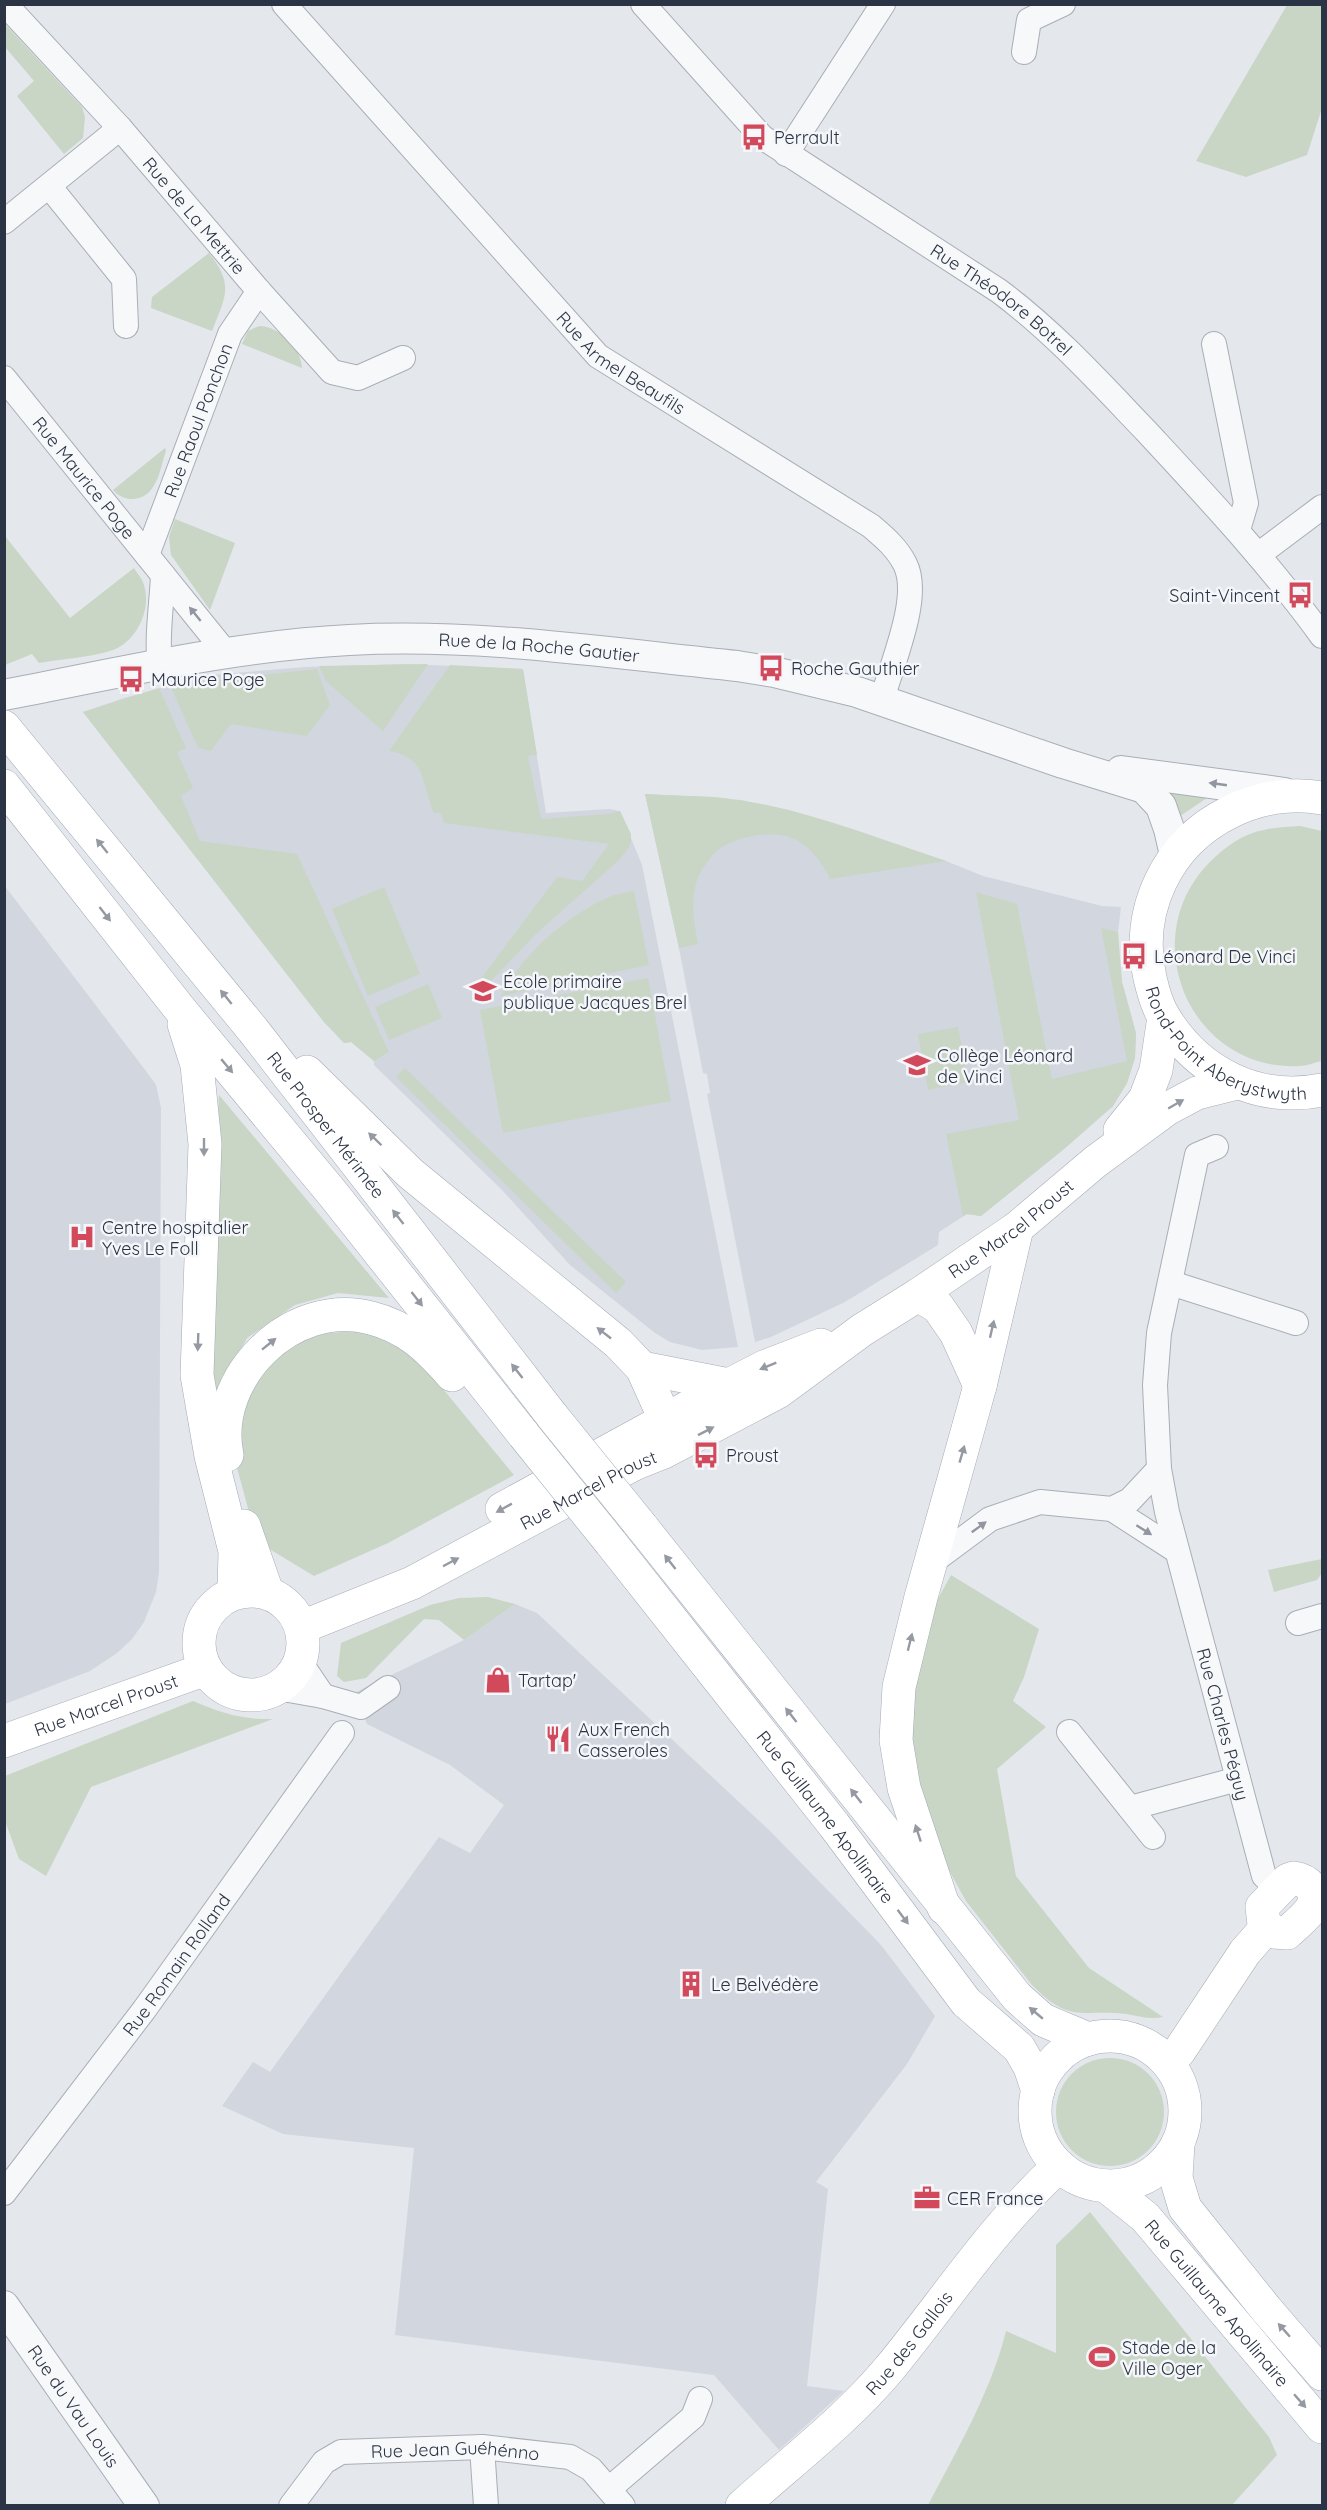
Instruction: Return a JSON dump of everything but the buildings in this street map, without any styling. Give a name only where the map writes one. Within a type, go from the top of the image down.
[{"type":"main road","name":"Rue Prosper Mérimée","points":[[4,727],[253,1030],[553,1417],[642,1527]]},
{"type":"main road","name":"Rue Prosper Mérimée","points":[[4,786],[179,1008],[333,1194],[516,1440],[604,1547]]},
{"type":"main road","name":"Rond-Point Aberystwyth","points":[[1316,797],[1250,802],[1208,822],[1175,855],[1157,887],[1147,923],[1146,960],[1154,995],[1164,1017],[1197,1058],[1237,1083],[1267,1092],[1304,1094],[1323,1090]]},
{"type":"main road","points":[[179,1008],[197,1065],[205,1144],[197,1375],[211,1456],[236,1551],[234,1592]]},
{"type":"main road","name":"Rue Marcel Proust","points":[[1095,1162],[1145,1099],[1156,1070],[1164,1017]]},
{"type":"main road","points":[[253,1030],[279,1045],[410,1173],[618,1343],[642,1368],[663,1420],[661,1437],[634,1464]]},
{"type":"main road","name":"Rue Marcel Proust","points":[[297,1619],[412,1583],[634,1464],[704,1432],[778,1392],[862,1330],[1017,1228],[1095,1162],[1183,1099],[1213,1090],[1218,1086],[1237,1083]]},
{"type":"main road","points":[[944,1908],[904,1788],[896,1740],[899,1687],[980,1386],[1017,1228]]},
{"type":"main road","points":[[918,1295],[938,1307],[956,1333],[980,1386]]},
{"type":"main road","points":[[267,1592],[242,1519],[230,1473],[224,1443],[226,1416],[232,1393],[242,1373],[255,1357],[289,1330],[328,1317],[350,1315],[370,1318],[398,1328],[424,1344],[516,1440]]},
{"type":"main road","name":"Rue Marcel Proust","points":[[297,1619],[383,1576],[663,1420],[764,1367],[862,1330]]},
{"type":"main road","points":[[642,1368],[729,1385]]},
{"type":"main road","name":"Rue Guillaume Apollinaire","points":[[642,1527],[1017,1997],[1043,2020],[1088,2038]]},
{"type":"main road","name":"Rue Guillaume Apollinaire","points":[[604,1547],[729,1692],[834,1825],[966,2002],[1019,2048],[1030,2067],[1038,2091]]},
{"type":"main road","points":[[250,1590],[267,1592],[281,1599],[297,1619],[304,1644],[300,1662],[291,1677],[278,1688],[261,1695],[243,1695],[215,1682],[206,1669],[200,1656],[198,1643],[201,1627],[207,1613],[220,1600],[234,1592],[250,1590]]},
{"type":"main road","name":"Rue Marcel Proust","points":[[4,1741],[206,1669]]},
{"type":"main road","points":[[1169,2063],[1245,1952],[1267,1927],[1262,1918],[1262,1907],[1309,1887]]},
{"type":"main road","points":[[1110,2035],[1132,2038],[1152,2048],[1169,2063],[1180,2081],[1185,2102],[1185,2123],[1179,2144],[1166,2162],[1149,2176],[1128,2184],[1106,2186],[1089,2183],[1073,2176],[1059,2166],[1046,2150],[1038,2131],[1035,2111],[1038,2091],[1048,2068],[1065,2050],[1088,2038],[1110,2035]]},
{"type":"main road","name":"Rue Guillaume Apollinaire","points":[[1179,2144],[1176,2178],[1185,2208],[1266,2309],[1323,2374]]},
{"type":"main road","name":"Rue des Gallois","points":[[742,2505],[850,2411],[887,2370],[1028,2194],[1059,2166]]},
{"type":"main road","name":"Rue Guillaume Apollinaire","points":[[1106,2186],[1145,2217],[1323,2427]]},
{"type":"street","name":"Rue de La Mettrie","points":[[5,4],[120,128],[259,291],[332,372],[358,378],[403,358]]},
{"type":"street","name":"Rue Armel Beaufils","points":[[284,4],[598,356],[871,526],[891,543],[906,565],[911,584],[910,603],[882,700]]},
{"type":"street","name":"Rue Théodore Botrel","points":[[643,4],[762,137],[999,291],[1033,316],[1065,346],[1238,530],[1296,599],[1323,636]]},
{"type":"street","points":[[786,154],[883,4]]},
{"type":"street","points":[[1024,52],[1029,20],[1063,4]]},
{"type":"street","points":[[4,222],[120,128]]},
{"type":"street","points":[[49,186],[124,279],[126,326]]},
{"type":"street","name":"Rue Raoul Ponchon","points":[[147,555],[230,334],[259,291]]},
{"type":"street","points":[[1214,344],[1246,503],[1238,530]]},
{"type":"street","name":"Rue Maurice Poge","points":[[4,378],[226,653]]},
{"type":"street","points":[[1258,555],[1323,507]]},
{"type":"street","points":[[160,665],[157,646],[161,632],[163,575]]},
{"type":"street","name":"Rue de la Roche Gautier","points":[[4,695],[226,653],[349,640],[470,640],[737,666],[812,680],[882,700],[1063,763]]},
{"type":"street","points":[[1063,763],[1316,797]]},
{"type":"street","points":[[1063,763],[1144,788],[1161,806],[1175,855]]},
{"type":"street","name":"Rue Charles Péguy","points":[[1216,1147],[1197,1155],[1159,1333],[1155,1385],[1159,1469],[1177,1551],[1264,1876],[1309,1887]]},
{"type":"street","points":[[1171,1283],[1296,1323]]},
{"type":"street","points":[[1112,1509],[1130,1500],[1159,1469]]},
{"type":"street","points":[[932,1562],[990,1519],[1040,1502],[1112,1509],[1177,1551]]},
{"type":"street","points":[[1298,1623],[1323,1616]]},
{"type":"street","points":[[300,1662],[323,1696]]},
{"type":"street","points":[[278,1688],[323,1696],[361,1707],[388,1688]]},
{"type":"street","points":[[1069,1732],[1153,1837]]},
{"type":"street","name":"Rue Romain Rolland","points":[[4,2193],[144,2010],[342,1733]]},
{"type":"street","points":[[1130,1808],[1238,1779]]},
{"type":"street","name":"Rue du Vau Louis","points":[[4,2306],[144,2505]]},
{"type":"street","points":[[616,2497],[693,2417],[699,2399]]},
{"type":"street","points":[[482,2447],[486,2505]]},
{"type":"street","name":"Rue Jean Guéhénno","points":[[291,2505],[324,2462],[341,2452],[482,2447],[570,2457],[591,2469],[616,2497]]},
{"type":"shaded area","name":"École primaire publique Jacques Brel","points":[[405,664],[523,669],[546,813],[609,809],[620,811],[642,865],[738,1347],[702,1350],[670,1342],[655,1333],[570,1265],[502,1190],[374,1065],[374,1061],[351,1042],[344,1043],[324,1022],[83,712],[124,698],[210,675],[305,667]]},
{"type":"shaded area","name":"Collège Léonard de Vinci","points":[[645,794],[723,798],[789,810],[946,861],[983,876],[1102,906],[1121,907],[1118,932],[1119,957],[1122,982],[1136,1033],[1135,1058],[1127,1083],[1113,1106],[981,1216],[967,1214],[939,1232],[938,1245],[845,1302],[771,1337],[755,1342],[707,1094],[710,1093],[707,1074],[703,1073],[679,948]]},
{"type":"shaded area","name":"Centre hospitalier Yves Le Foll","points":[[4,885],[149,1075],[156,1085],[161,1108],[159,1572],[156,1592],[144,1622],[132,1639],[117,1653],[90,1671],[5,1704]]},
{"type":"shaded area","points":[[515,1604],[537,1613],[771,1832],[881,1945],[935,2016],[907,2064],[816,2182],[828,2189],[807,2386],[844,2391],[779,2450],[714,2375],[395,2335],[414,2148],[283,2134],[222,2106],[253,2062],[270,2072],[439,1837],[470,1853],[504,1805],[450,1765],[367,1724],[356,1692],[464,1640]]},
{"type":"green space","points":[[1287,5],[1322,5],[1322,108],[1307,155],[1246,177],[1196,161]]},
{"type":"green space","points":[[4,23],[82,107],[85,117],[83,138],[64,154],[17,96],[34,81],[5,47]]},
{"type":"green space","points":[[209,253],[225,282],[224,299],[212,331],[151,308],[152,297]]},
{"type":"green space","points":[[259,326],[282,334],[298,353],[302,368],[242,344],[248,331]]},
{"type":"green space","points":[[165,448],[159,474],[149,492],[139,498],[128,499],[113,490]]},
{"type":"green space","points":[[175,519],[235,543],[210,610],[171,555],[169,537]]},
{"type":"green space","points":[[5,536],[70,618],[134,568],[142,580],[146,600],[141,621],[130,639],[113,650],[86,656],[39,663],[32,654],[5,665]]},
{"type":"green space","points":[[428,664],[383,731],[326,681],[319,666]]},
{"type":"green space","points":[[450,665],[523,669],[537,755],[528,756],[541,819],[609,814],[620,811],[631,834],[631,842],[619,860],[536,934],[492,980],[480,980],[557,877],[582,881],[609,844],[444,823],[441,813],[434,813],[417,765],[401,754],[389,751]]},
{"type":"green space","points":[[317,669],[330,705],[307,736],[231,724],[211,751],[198,748],[170,685]]},
{"type":"green space","points":[[159,688],[186,748],[177,752],[193,788],[181,796],[200,841],[297,854],[389,1052],[374,1061],[351,1042],[344,1043],[324,1022],[83,712]]},
{"type":"green space","points":[[1152,784],[1203,793],[1207,798],[1177,818]]},
{"type":"green space","points":[[645,794],[723,798],[778,808],[807,815],[946,861],[830,879],[814,854],[796,840],[772,834],[743,838],[718,850],[701,873],[697,880],[693,904],[698,944],[679,948]]},
{"type":"green space","points":[[1300,826],[1322,831],[1322,1061],[1300,1066],[1261,1062],[1228,1047],[1202,1023],[1184,993],[1176,959],[1177,924],[1189,890],[1213,859],[1230,845],[1250,834],[1273,828]]},
{"type":"green space","points":[[384,887],[420,974],[368,996],[332,909]]},
{"type":"green space","points":[[634,891],[649,965],[501,996],[509,981],[532,952],[561,926],[592,905],[607,898]]},
{"type":"green space","points":[[976,892],[1017,904],[1052,1079],[1127,1061],[1101,928],[1118,932],[1122,982],[1136,1033],[1135,1058],[1127,1083],[1113,1106],[981,1216],[967,1214],[963,1216],[946,1134],[1019,1120]]},
{"type":"green space","points":[[648,978],[671,1101],[503,1133],[480,1010]]},
{"type":"green space","points":[[428,984],[442,1018],[389,1040],[375,1007]]},
{"type":"green space","points":[[958,1027],[969,1082],[928,1090],[918,1034]]},
{"type":"green space","points":[[405,1068],[626,1282],[616,1293],[396,1077]]},
{"type":"green space","points":[[219,1095],[389,1298],[338,1293],[295,1305],[247,1338],[216,1399],[203,1370]]},
{"type":"green space","points":[[359,1331],[390,1341],[415,1355],[514,1475],[388,1543],[314,1576],[271,1550],[258,1545],[236,1464],[247,1391],[266,1365],[294,1343],[325,1333]]},
{"type":"green space","points":[[1322,1559],[1322,1573],[1317,1580],[1274,1592],[1268,1570]]},
{"type":"green space","points":[[951,1575],[1039,1629],[1024,1677],[1013,1701],[1046,1727],[997,1769],[1016,1876],[1089,1968],[1163,2017],[1149,2018],[1126,2014],[1076,2012],[1066,2010],[1045,1997],[1032,1985],[966,1901],[920,1818],[904,1718],[934,1606]]},
{"type":"green space","points":[[488,1597],[515,1604],[464,1640],[439,1620],[424,1619],[366,1678],[344,1682],[337,1676],[341,1643],[430,1605],[459,1598]]},
{"type":"green space","points":[[193,1701],[232,1715],[273,1719],[91,1787],[46,1876],[19,1859],[5,1821],[5,1776]]},
{"type":"green space","points":[[1110,2058],[1131,2062],[1148,2074],[1160,2091],[1164,2112],[1160,2133],[1148,2150],[1131,2162],[1110,2166],[1089,2162],[1072,2150],[1060,2133],[1056,2112],[1060,2091],[1072,2074],[1089,2062]]},
{"type":"green space","name":"Stade de la Ville Oger","points":[[1090,2212],[1269,2437],[1277,2455],[1232,2505],[928,2505],[992,2376],[1006,2331],[1056,2353],[1056,2245]]},
{"type":"place","name":"Perrault","points":[[754,137]]},
{"type":"place","name":"Saint-Vincent","points":[[1300,595]]},
{"type":"place","name":"Roche Gauthier","points":[[771,668]]},
{"type":"place","name":"Maurice Poge","points":[[131,679]]},
{"type":"place","name":"Léonard De Vinci","points":[[1134,956]]},
{"type":"place","name":"École primaire publique Jacques Brel","points":[[483,991]]},
{"type":"place","name":"Collège Léonard de Vinci","points":[[917,1065]]},
{"type":"place","name":"Centre hospitalier Yves Le Foll","points":[[82,1237]]},
{"type":"place","name":"Proust","points":[[706,1455]]},
{"type":"place","name":"Tartap'","points":[[498,1680]]},
{"type":"place","name":"Aux French Casseroles","points":[[558,1739]]},
{"type":"place","name":"Le Belvédère","points":[[691,1984]]},
{"type":"place","name":"CER France","points":[[927,2198]]},
{"type":"place","name":"Stade de la Ville Oger","points":[[1102,2357]]}]
